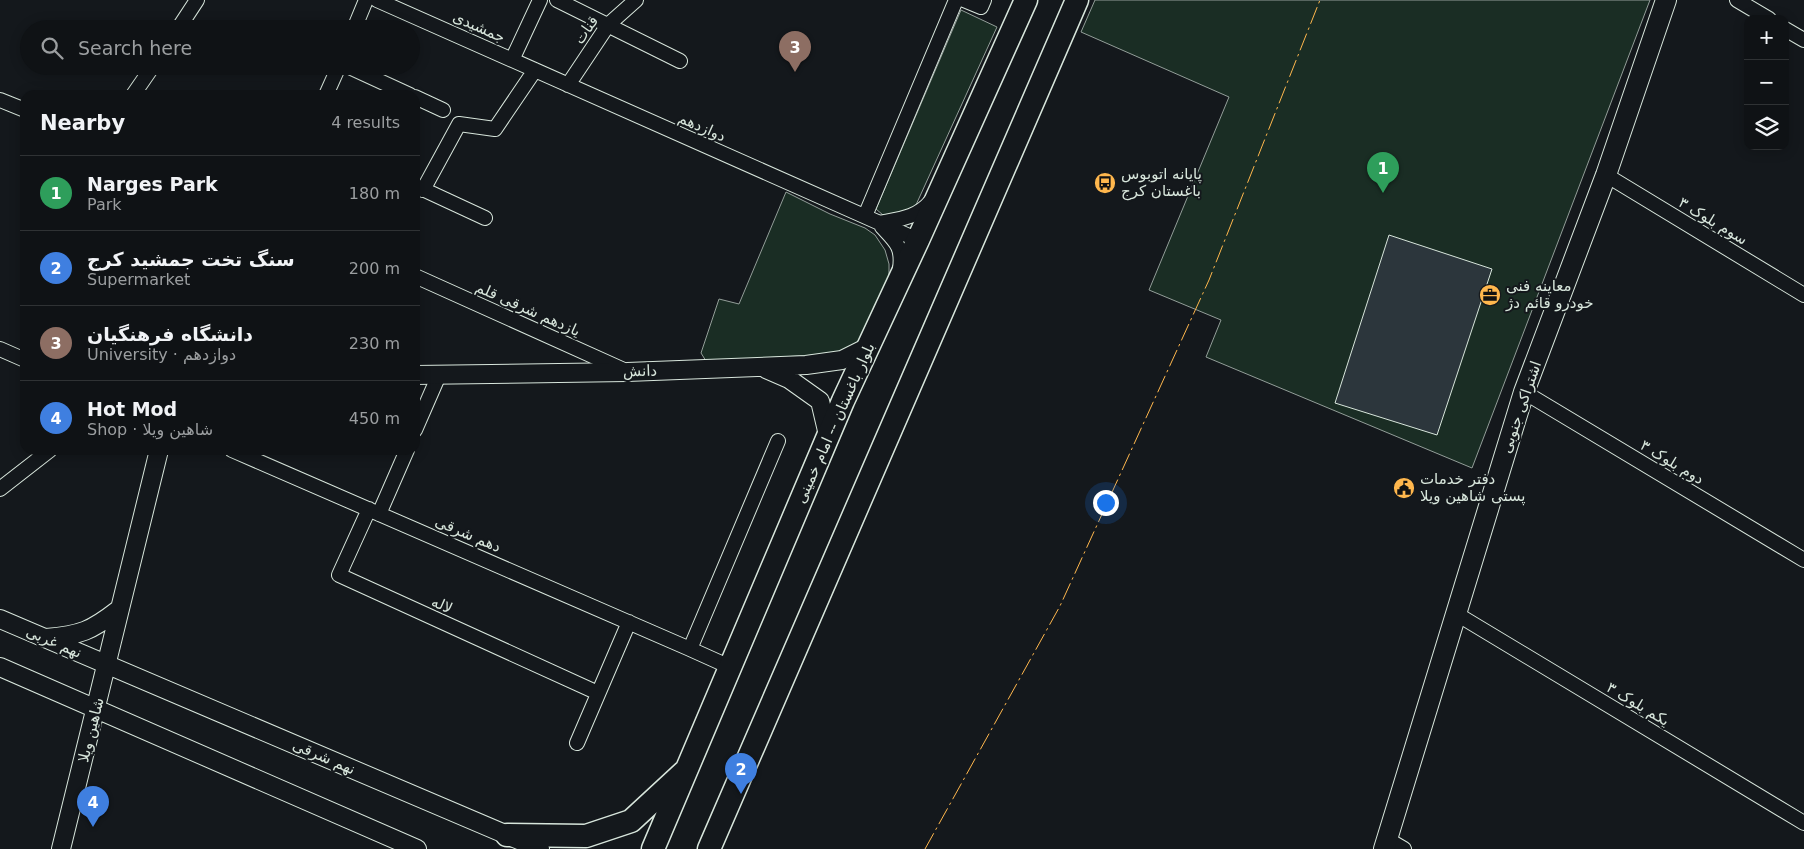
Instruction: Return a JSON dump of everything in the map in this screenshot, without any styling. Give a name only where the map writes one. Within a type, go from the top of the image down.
[{"type":"main road","name":"بلوار باغستان -- امام خمینی","points":[[654,849],[828,435],[898,285],[1026,0]]},
{"type":"main road","points":[[716,843],[1077,0]]},
{"type":"main road","name":"اشتراکی جنوبی","points":[[1385,844],[1524,392],[1606,175],[1666,0]]},
{"type":"main road","points":[[507,835],[586,836],[631,821],[690,767]]},
{"type":"street","points":[[184,20],[197,0]]},
{"type":"street","points":[[358,20],[366,0]]},
{"type":"street","name":"جمشیدی","points":[[377,0],[512,60]]},
{"type":"street","points":[[512,60],[540,0]]},
{"type":"street","points":[[557,0],[680,61]]},
{"type":"street","name":"قنات","points":[[568,85],[608,25],[636,0]]},
{"type":"street","points":[[865,216],[956,0]]},
{"type":"street","points":[[964,0],[982,4]]},
{"type":"street","points":[[1737,0],[1762,15]]},
{"type":"street","points":[[1789,31],[1804,40]]},
{"type":"street","name":"دوازدهم","points":[[512,60],[918,240]]},
{"type":"street","points":[[420,186],[459,124],[495,129],[535,70]]},
{"type":"street","points":[[137,90],[147,75]]},
{"type":"street","points":[[328,90],[335,75]]},
{"type":"street","points":[[367,75],[399,90]]},
{"type":"street","points":[[420,99],[443,110]]},
{"type":"street","points":[[0,100],[20,108]]},
{"type":"street","name":"سوم بلوک ۳","points":[[1606,175],[1804,295]]},
{"type":"street","points":[[420,188],[485,218]]},
{"type":"street","points":[[879,223],[910,218],[924,210],[941,189]]},
{"type":"street","points":[[879,223],[898,244],[902,256],[898,285]]},
{"type":"street","name":"یازدهم شرقی قلم","points":[[420,278],[627,372]]},
{"type":"street","points":[[763,368],[842,360],[868,347]]},
{"type":"street","points":[[0,349],[20,358]]},
{"type":"street","name":"دانش","points":[[420,375],[763,368],[789,379],[820,401],[828,435]]},
{"type":"street","points":[[420,419],[439,375]]},
{"type":"street","name":"دوم بلوک ۳","points":[[1524,392],[1804,560]]},
{"type":"street","points":[[690,649],[778,441]]},
{"type":"street","points":[[0,489],[44,455]]},
{"type":"street","name":"شاهین ویلا","points":[[61,849],[107,665],[118,610],[158,455]]},
{"type":"street","name":"دهم شرقی","points":[[244,455],[730,667]]},
{"type":"street","points":[[374,511],[403,455]]},
{"type":"street","name":"لاله","points":[[374,511],[339,575],[598,693]]},
{"type":"street","points":[[44,638],[76,636],[97,626],[118,610]]},
{"type":"street","name":"یکم بلوک ۳","points":[[1455,613],[1804,823]]},
{"type":"street","name":"نهم غربی","points":[[0,619],[107,665]]},
{"type":"street","points":[[577,744],[629,622]]},
{"type":"street","name":"نهم شرقی","points":[[107,665],[540,849]]},
{"type":"street","points":[[0,667],[417,849]]},
{"type":"street","points":[[1385,844],[1404,849]]},
{"type":"green space","points":[[1095,0],[1650,0],[1472,468],[1206,357],[1221,320],[1149,290],[1229,97],[1081,32]]},
{"type":"green space","points":[[961,10],[997,27],[910,218],[883,215],[876,209]]},
{"type":"green space","points":[[786,192],[830,214],[865,228],[875,235],[885,250],[889,264],[889,283],[860,341],[835,354],[706,361],[701,353],[719,299],[739,304]]},
{"type":"building","points":[[1389,235],[1492,269],[1437,435],[1335,403]]},
{"type":"power","points":[[925,849],[1060,606],[1209,280],[1320,0]]},
{"type":"place","name":"دانشگاه فرهنگیان","points":[[795,72]]},
{"type":"place","name":"پایانه اتوبوس باغستان کرج","points":[[1105,183]]},
{"type":"place","name":"Narges Park","points":[[1383,193]]},
{"type":"place","name":"معاینه فنی خودرو قائم دژ","points":[[1490,295]]},
{"type":"place","name":"دفتر خدمات پستی شاهین ویلا","points":[[1404,488]]},
{"type":"place","name":"سنگ تخت جمشید کرج","points":[[741,794]]},
{"type":"place","name":"Hot Mod","points":[[93,827]]}]
